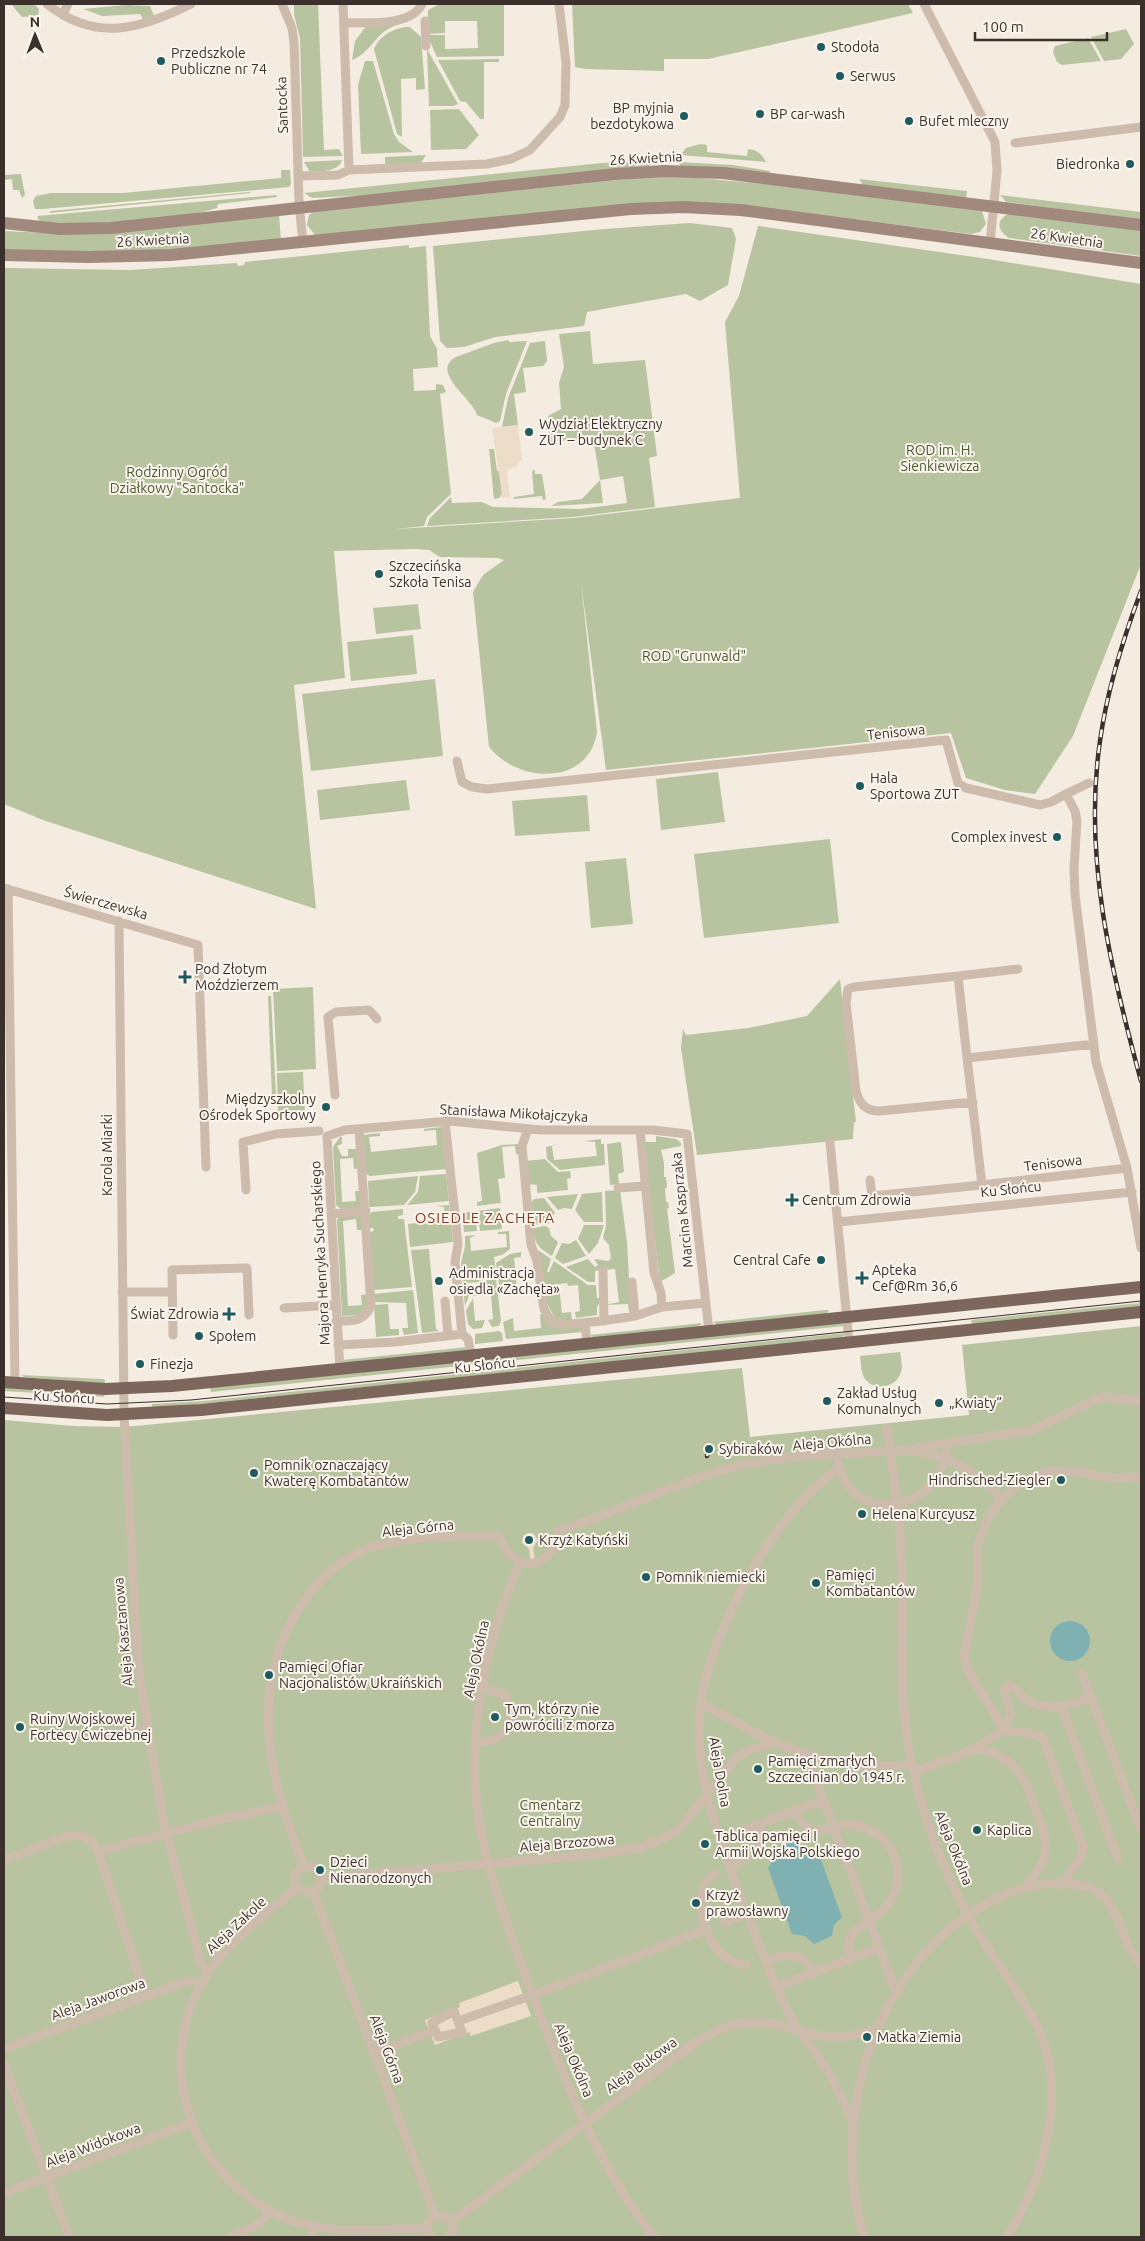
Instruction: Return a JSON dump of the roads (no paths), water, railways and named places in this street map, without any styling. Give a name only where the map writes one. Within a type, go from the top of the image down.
[{"type":"main road","name":"Ku Słońcu","points":[[10,1383],[123,1389],[205,1384],[1141,1287]]},
{"type":"main road","name":"Ku Słońcu","points":[[4,1408],[124,1421],[201,1410],[1141,1312]]},
{"type":"street","points":[[47,4],[87,25],[126,28],[149,23],[191,4]]},
{"type":"street","points":[[63,14],[68,4]]},
{"type":"street","name":"Santocka","points":[[282,4],[292,28],[294,42],[299,208]]},
{"type":"street","points":[[343,4],[349,170]]},
{"type":"street","points":[[298,176],[338,176],[349,170],[487,164],[511,159],[530,150],[560,116],[565,105],[566,64],[559,4]]},
{"type":"street","points":[[924,4],[995,142],[997,171],[990,243]]},
{"type":"street","points":[[344,23],[403,20],[413,16],[422,8]]},
{"type":"street","points":[[425,21],[426,46]]},
{"type":"street","points":[[1015,143],[1141,127]]},
{"type":"street","name":"26 Kwietnia","points":[[4,223],[49,229],[101,229],[616,174],[665,171],[735,174],[1141,225]]},
{"type":"street","name":"26 Kwietnia","points":[[4,255],[152,256],[303,243],[610,211],[673,207],[741,210],[1141,263]]},
{"type":"street","points":[[299,208],[303,243]]},
{"type":"street","name":"Tenisowa","points":[[457,761],[462,782],[472,787],[487,789],[946,740],[958,783],[966,788],[1040,804],[1051,802],[1066,794]]},
{"type":"street","points":[[1089,783],[1066,794],[1077,820],[1074,868],[1075,895],[1094,1044],[1104,1091],[1127,1168],[1141,1248]]},
{"type":"street","points":[[6,888],[10,1383]]},
{"type":"street","name":"Świerczewska","points":[[6,888],[194,942],[199,946],[206,1167]]},
{"type":"street","name":"Karola Miarki","points":[[119,921],[123,1389]]},
{"type":"street","points":[[973,1102],[880,1111],[867,1109],[860,1102],[856,1091],[847,1012],[847,992],[854,987],[1018,968]]},
{"type":"street","points":[[958,976],[982,1185]]},
{"type":"street","points":[[335,1094],[328,1017],[336,1012],[369,1010],[377,1019]]},
{"type":"street","points":[[967,1058],[1094,1044]]},
{"type":"street","points":[[445,1121],[458,1244],[455,1262],[462,1334]]},
{"type":"street","name":"Stanisława Mikołajczyka","points":[[246,1190],[243,1142],[276,1134],[337,1132],[445,1121],[528,1129],[582,1131],[640,1130]]},
{"type":"street","points":[[336,1321],[360,1320],[372,1306],[359,1129]]},
{"type":"street","points":[[528,1129],[522,1151],[531,1244],[537,1261],[544,1309],[551,1321],[557,1325],[604,1321],[635,1316],[662,1308],[705,1303]]},
{"type":"street","points":[[640,1130],[654,1273],[661,1293],[662,1308]]},
{"type":"street","name":"Marcina Kasprzaka","points":[[640,1130],[687,1134],[709,1331]]},
{"type":"street","name":"Majora Henryka Sucharskiego","points":[[323,1133],[331,1214],[340,1370]]},
{"type":"street","points":[[830,1142],[849,1342]]},
{"type":"street","name":"Tenisowa","points":[[870,1180],[872,1196],[1127,1168]]},
{"type":"street","points":[[624,1198],[621,1188],[645,1186]]},
{"type":"street","name":"Ku Słońcu","points":[[838,1222],[1132,1192]]},
{"type":"street","points":[[331,1214],[366,1211]]},
{"type":"street","points":[[173,1336],[172,1270],[247,1268],[249,1315]]},
{"type":"street","points":[[603,1270],[604,1321]]},
{"type":"street","points":[[632,1282],[635,1316]]},
{"type":"street","points":[[122,1292],[172,1292]]},
{"type":"street","points":[[445,1301],[448,1336]]},
{"type":"street","points":[[284,1308],[335,1305]]},
{"type":"street","points":[[585,1323],[586,1344]]},
{"type":"street","points":[[338,1345],[434,1338],[462,1334],[468,1338],[471,1356]]},
{"type":"street","points":[[123,1389],[124,1421]]},
{"type":"street","points":[[887,1429],[890,1451],[904,1450],[1032,1430],[1102,1397],[1141,1401]]},
{"type":"street","name":"Aleja Kasztanowa","points":[[124,1421],[138,1664],[147,1729],[167,1833],[201,1963],[208,1973]]},
{"type":"street","points":[[837,1455],[839,1468],[847,1484],[860,1496],[873,1502],[896,1503],[916,1498],[927,1490],[939,1475],[946,1457],[947,1444]]},
{"type":"street","points":[[904,1450],[946,1457],[977,1475],[1002,1499]]},
{"type":"street","name":"Aleja Okólna","points":[[654,2237],[620,2188],[586,2121],[528,1996],[488,1864],[476,1798],[476,1742],[482,1688],[496,1623],[520,1562],[533,1564],[543,1560],[552,1550],[558,1531],[600,1518],[719,1471],[772,1461],[890,1451],[902,1573],[902,1690],[913,1768],[934,1844],[967,1914],[1037,2026],[1045,2048],[1049,2073],[1051,2115],[1041,2167],[1022,2212],[1007,2237]]},
{"type":"street","name":"Aleja Dolna","points":[[839,1468],[820,1485],[784,1524],[748,1577],[718,1641],[701,1703],[699,1742],[708,1794],[720,1839],[725,1870],[747,1913],[763,1960],[797,2029],[829,2073],[853,2123]]},
{"type":"street","points":[[1004,1730],[968,1672],[964,1656],[978,1583],[976,1556],[978,1543],[988,1518],[1002,1499],[1022,1482],[1050,1471],[1081,1472],[1110,1478],[1141,1478]]},
{"type":"street","name":"Aleja Górna","points":[[304,1867],[283,1806],[270,1750],[267,1715],[268,1691],[275,1659],[288,1626],[317,1584],[341,1563],[363,1551],[386,1544],[415,1540],[499,1536],[505,1549],[520,1562]]},
{"type":"street","points":[[1082,1673],[1141,1830]]},
{"type":"street","points":[[701,1703],[773,1743],[807,1756],[867,1766],[913,1768],[974,1749],[1004,1730],[1011,1713],[1004,1691],[1008,1685],[1014,1686],[1033,1704],[1062,1708],[1091,1698]]},
{"type":"street","points":[[476,1742],[488,1743],[497,1740],[507,1730],[510,1718],[509,1704],[503,1694],[482,1688]]},
{"type":"street","points":[[1062,1708],[1118,1858]]},
{"type":"street","points":[[94,1737],[147,1729]]},
{"type":"street","points":[[1004,1730],[1035,1734],[1043,1738],[1083,1847],[1081,1857],[1061,1885]]},
{"type":"street","name":"Aleja Brzozowa","points":[[321,1878],[488,1864],[640,1848],[677,1831],[737,1757],[752,1749],[773,1743]]},
{"type":"street","points":[[974,1749],[991,1752],[1015,1766],[1024,1779],[1045,1834],[1045,1853],[1038,1871],[1025,1887]]},
{"type":"street","points":[[807,1756],[896,1992]]},
{"type":"street","points":[[720,1839],[823,1800]]},
{"type":"street","points":[[98,1851],[283,1806]]},
{"type":"street","points":[[795,1810],[801,1821],[810,1829],[821,1830],[850,1825],[870,1830],[884,1840],[895,1858],[898,1878],[894,1895],[882,1912],[858,1927],[850,1936],[849,1948],[851,1959]]},
{"type":"street","points":[[746,1965],[736,1964],[723,1955],[710,1941],[701,1915],[702,1900],[708,1879],[747,1858],[756,1850],[760,1837],[758,1825]]},
{"type":"street","points":[[4,1860],[74,1835],[88,1838],[98,1851],[146,1996]]},
{"type":"street","points":[[304,1867],[315,1868],[321,1878],[319,1886],[314,1891],[304,1891],[298,1887],[296,1876],[304,1867]]},
{"type":"street","points":[[864,2237],[854,2182],[853,2123],[862,2074],[877,2028],[896,1992],[927,1953],[967,1914],[996,1899],[1025,1887],[1061,1885],[1087,1888],[1101,1895],[1108,1903],[1134,1956],[1141,1964]]},
{"type":"street","name":"Aleja Zakole","points":[[298,1887],[235,1942],[208,1973],[203,1982],[189,2014],[181,2050],[182,2085],[191,2122],[204,2151],[219,2171],[244,2194],[271,2212],[313,2226],[350,2229],[428,2228]]},
{"type":"street","name":"Aleja Górna","points":[[314,1891],[436,2217]]},
{"type":"street","points":[[724,1923],[747,1913]]},
{"type":"street","points":[[464,2019],[705,1930]]},
{"type":"street","points":[[776,1987],[879,1948]]},
{"type":"street","points":[[763,1960],[783,1955],[796,1955],[807,1962],[814,1973]]},
{"type":"street","name":"Aleja Jaworowa","points":[[4,2049],[187,1981],[203,1982]]},
{"type":"street","name":"Aleja Bukowa","points":[[451,2222],[586,2121],[696,2042],[718,2030],[749,2022],[797,2029],[832,2037],[852,2036],[877,2028]]},
{"type":"street","points":[[374,2054],[435,2030]]},
{"type":"street","points":[[4,2064],[70,2237]]},
{"type":"street","name":"Aleja Widokowa","points":[[4,2193],[191,2122]]},
{"type":"street","points":[[230,2237],[257,2225],[271,2212]]},
{"type":"street","points":[[431,2237],[428,2228],[429,2222],[436,2217],[444,2216],[451,2222],[453,2229],[449,2237]]},
{"type":"street","points":[[312,2237],[313,2226]]},
{"type":"water","points":[[1070,1621],[1084,1627],[1090,1641],[1084,1655],[1070,1661],[1056,1655],[1050,1641],[1056,1627]]},
{"type":"water","points":[[796,1840],[804,1847],[817,1849],[842,1917],[834,1925],[832,1936],[814,1944],[805,1936],[792,1934],[768,1868],[775,1857],[777,1848]]},
{"type":"tram line","points":[[4,1397],[107,1404],[191,1400],[1141,1301]]},
{"type":"railway","points":[[1141,591],[1116,665],[1103,722],[1096,784],[1095,827],[1103,913],[1110,955],[1141,1081]]},
{"type":"railway","points":[[707,1456],[710,1447]]},
{"type":"place","name":"Stodoła","points":[[821,47]]},
{"type":"place","name":"Przedszkole Publiczne nr 74","points":[[161,61]]},
{"type":"place","name":"Serwus","points":[[840,76]]},
{"type":"place","name":"BP car-wash","points":[[760,114]]},
{"type":"place","name":"BP myjnia bezdotykowa","points":[[684,116]]},
{"type":"place","name":"Bufet mleczny","points":[[909,121]]},
{"type":"place","name":"Biedronka","points":[[1130,164]]},
{"type":"place","name":"Wydział Elektryczny ZUT – budynek C","points":[[529,432]]},
{"type":"place","name":"Szczecińska Szkoła Tenisa","points":[[379,574]]},
{"type":"place","name":"Hala Sportowa ZUT","points":[[860,786]]},
{"type":"place","name":"Complex invest","points":[[1057,837]]},
{"type":"place","name":"Pod Złotym Moździerzem","points":[[185,977]]},
{"type":"place","name":"Międzyszkolny Ośrodek Sportowy","points":[[326,1107]]},
{"type":"place","name":"Centrum Zdrowia","points":[[792,1200]]},
{"type":"place","name":"Central Cafe","points":[[821,1260]]},
{"type":"place","name":"Apteka Cef@Rm 36,6","points":[[862,1278]]},
{"type":"place","name":"Administracja osiedla «Zachęta»","points":[[439,1281]]},
{"type":"place","name":"Świat Zdrowia","points":[[229,1314]]},
{"type":"place","name":"Społem","points":[[199,1336]]},
{"type":"place","name":"Finezja","points":[[140,1364]]},
{"type":"place","name":"Zakład Usług Komunalnych","points":[[827,1401]]},
{"type":"place","name":"„Kwiaty”","points":[[939,1403]]},
{"type":"place","name":"Sybiraków","points":[[709,1449]]},
{"type":"place","name":"Pomnik oznaczający Kwaterę Kombatantów","points":[[254,1473]]},
{"type":"place","name":"Hindrisched-Ziegler","points":[[1061,1480]]},
{"type":"place","name":"Helena Kurcyusz","points":[[862,1514]]},
{"type":"place","name":"Krzyż Katyński","points":[[529,1540]]},
{"type":"place","name":"Pomnik niemiecki","points":[[646,1577]]},
{"type":"place","name":"Pamięci Kombatantów","points":[[816,1583]]},
{"type":"place","name":"Pamięci Ofiar Nacjonalistów Ukraińskich","points":[[269,1675]]},
{"type":"place","name":"Tym, którzy nie powrócili z morza","points":[[495,1717]]},
{"type":"place","name":"Ruiny Wojskowej Fortecy Ćwiczebnej","points":[[20,1727]]},
{"type":"place","name":"Pamięci zmarłych Szczecinian do 1945 r.","points":[[758,1769]]},
{"type":"place","name":"Kaplica","points":[[977,1830]]},
{"type":"place","name":"Tablica pamięci I Armii Wojska Polskiego","points":[[705,1844]]},
{"type":"place","name":"Dzieci Nienarodzonych","points":[[320,1870]]},
{"type":"place","name":"Krzyż prawosławny","points":[[696,1903]]},
{"type":"place","name":"Matka Ziemia","points":[[867,2037]]},
{"type":"district","name":"OSIEDLE ZACHĘTA","points":[[485,1218]]},
{"type":"park label","name":"ROD im. H. Sienkiewicza","points":[[940,458]]},
{"type":"park label","name":"Rodzinny Ogród Działkowy \"Santocka\"","points":[[177,480]]},
{"type":"park label","name":"ROD \"Grunwald\"","points":[[694,656]]},
{"type":"park label","name":"Cmentarz Centralny","points":[[550,1814]]}]
